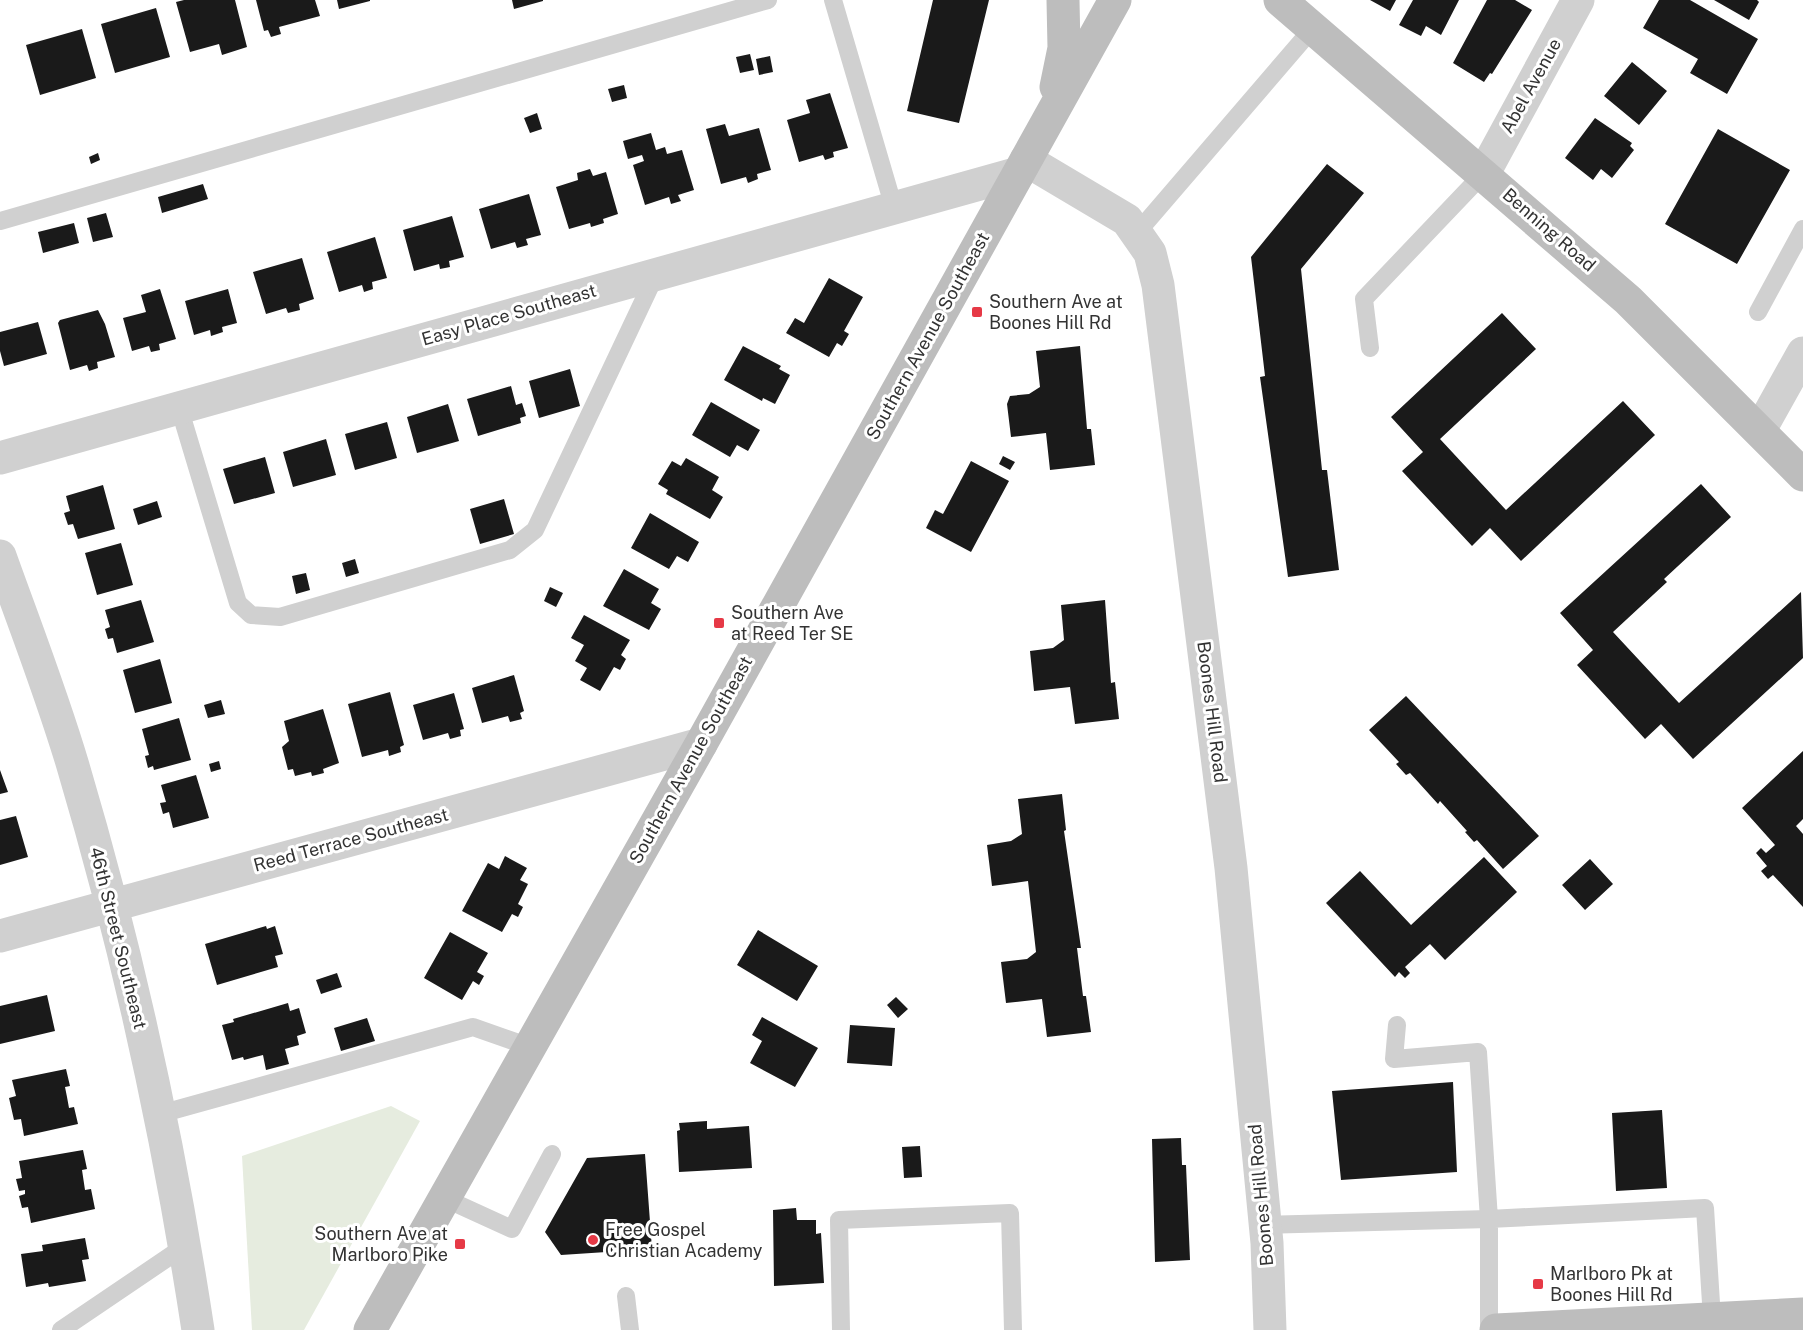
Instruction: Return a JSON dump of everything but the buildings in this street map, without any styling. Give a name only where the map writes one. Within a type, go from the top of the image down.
[{"type":"main road","points":[[1051,115],[1064,48],[1063,0]]},
{"type":"main road","name":"Southern Avenue Southeast","points":[[370,1330],[701,744],[1115,0]]},
{"type":"main road","name":"Benning Road","points":[[1280,0],[1484,173],[1628,300],[1803,475]]},
{"type":"main road","points":[[1496,1330],[1803,1314]]},
{"type":"street","name":"Abel Avenue","points":[[1484,173],[1578,0]]},
{"type":"street","name":"Easy Place Southeast","points":[[0,458],[894,208],[1022,166]]},
{"type":"street","name":"Boones Hill Road","points":[[1022,166],[1127,220],[1150,253],[1158,285],[1231,868],[1263,1225],[1270,1330]]},
{"type":"street","points":[[1760,430],[1803,353]]},
{"type":"street","name":"46th Street Southeast","points":[[0,556],[61,730],[112,905],[160,1114],[198,1330]]},
{"type":"street","name":"Reed Terrace Southeast","points":[[0,936],[701,744]]},
{"type":"lane","points":[[0,221],[768,0]]},
{"type":"lane","points":[[833,0],[894,208]]},
{"type":"lane","points":[[1136,234],[1313,28]]},
{"type":"lane","points":[[1370,348],[1364,299],[1484,173]]},
{"type":"lane","points":[[1758,312],[1803,229]]},
{"type":"lane","points":[[179,408],[238,603],[251,615],[280,617],[510,550],[535,530],[656,274]]},
{"type":"lane","points":[[1397,1025],[1394,1059],[1478,1052],[1488,1219],[1489,1330]]},
{"type":"lane","points":[[160,1114],[473,1027],[530,1047]]},
{"type":"lane","points":[[444,1198],[512,1229],[552,1154]]},
{"type":"lane","points":[[1263,1225],[1488,1219],[1705,1208],[1712,1319]]},
{"type":"lane","points":[[841,1330],[839,1220],[1010,1212],[1013,1330]]},
{"type":"lane","points":[[61,1330],[185,1246]]},
{"type":"lane","points":[[626,1296],[630,1330]]},
{"type":"shaded area","points":[[391,1106],[420,1121],[304,1330],[252,1330],[242,1156]]},
{"type":"place","name":"Southern Ave at Boones Hill Rd","points":[[977,312]]},
{"type":"place","name":"Southern Ave at Reed Ter SE","points":[[719,623]]},
{"type":"place","name":"Free Gospel Christian Academy","points":[[593,1240]]},
{"type":"place","name":"Southern Ave at Marlboro Pike","points":[[460,1244]]},
{"type":"place","name":"Marlboro Pk at Boones Hill Rd","points":[[1538,1284]]}]
